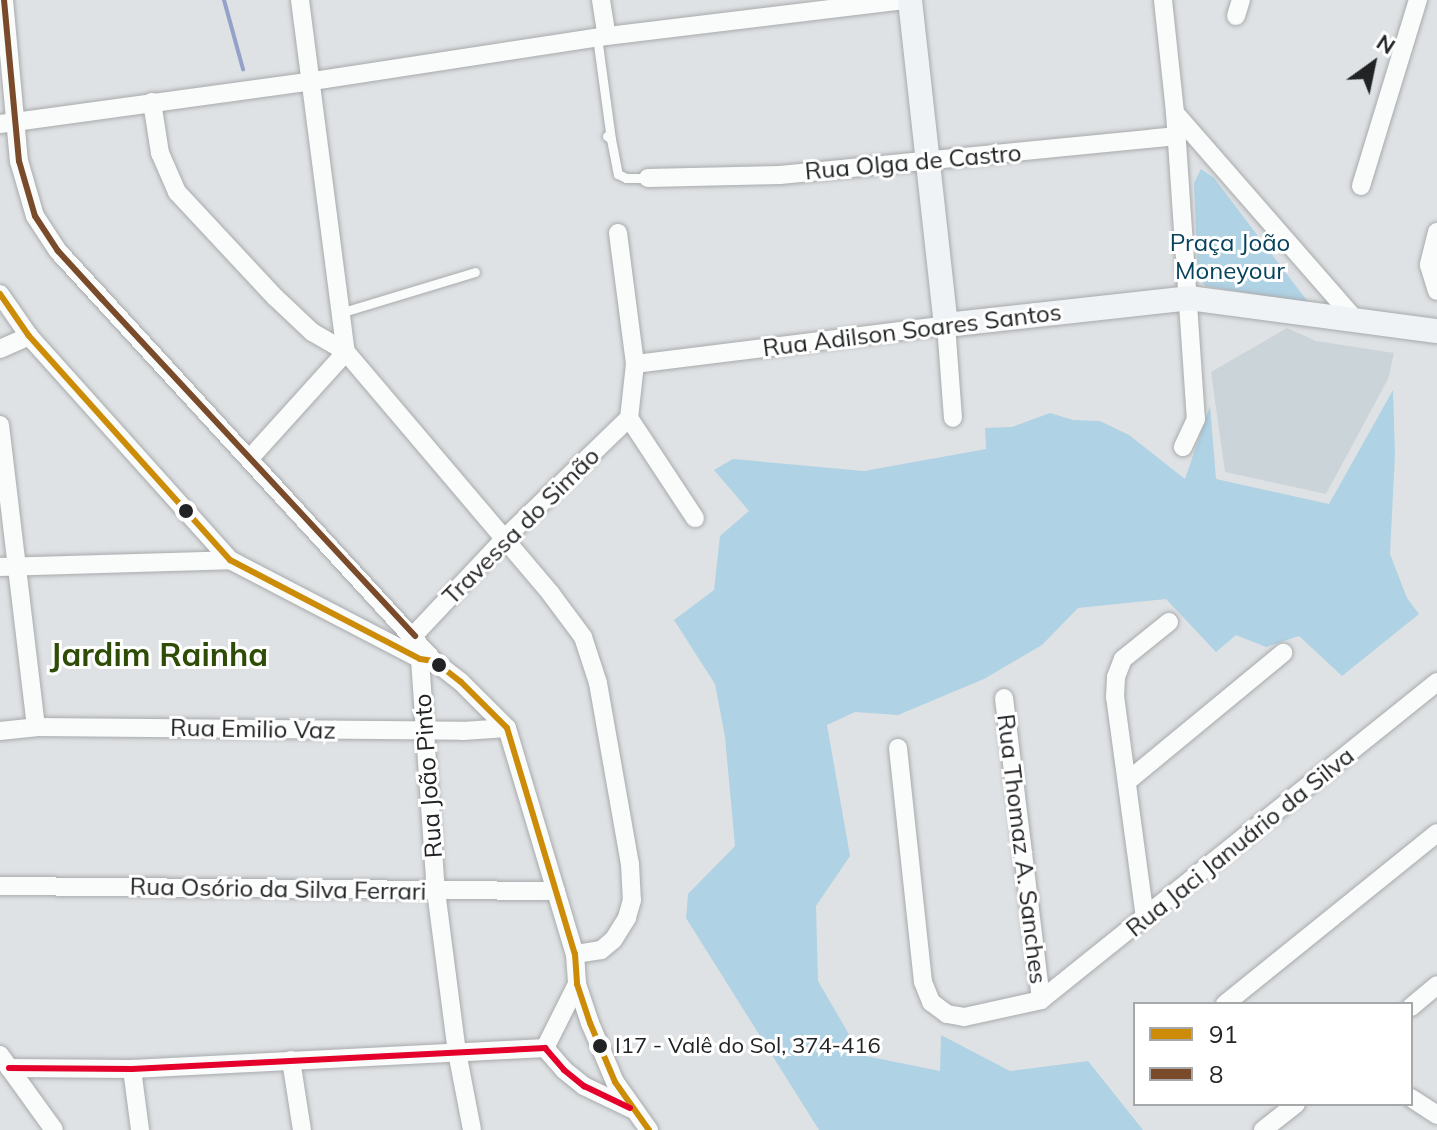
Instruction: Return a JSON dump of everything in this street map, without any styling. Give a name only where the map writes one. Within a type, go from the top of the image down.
[{"type":"street","points":[[4,0],[8,122],[25,190],[35,216],[58,251],[414,635],[427,660]]},
{"type":"street","points":[[300,0],[346,352]]},
{"type":"street","points":[[601,0],[602,37]]},
{"type":"street","points":[[8,122],[313,81],[602,37],[908,0],[946,325],[953,418]]},
{"type":"street","points":[[1163,0],[1177,136],[1196,419],[1183,447]]},
{"type":"street","points":[[1361,186],[1418,0]]},
{"type":"street","points":[[152,102],[160,153],[177,192],[275,297],[312,332],[346,352],[505,538],[583,637],[598,683],[630,864],[632,900],[627,918],[613,940],[601,950],[575,954]]},
{"type":"street","points":[[1175,113],[1355,319]]},
{"type":"street","name":"Rua Olga de Castro","points":[[648,178],[780,175],[1177,136]]},
{"type":"street","points":[[1437,232],[1429,265],[1437,291]]},
{"type":"street","points":[[618,233],[635,364],[629,418],[695,518]]},
{"type":"street","points":[[0,294],[29,336],[230,560],[427,660],[461,682],[507,728],[575,954],[577,984],[602,1054],[642,1123]]},
{"type":"street","name":"Rua Adilson Soares Santos","points":[[635,364],[1189,298],[1437,331]]},
{"type":"street","points":[[0,349],[29,336]]},
{"type":"street","points":[[251,457],[346,352]]},
{"type":"street","name":"Travessa do Simão","points":[[414,635],[505,538],[629,418]]},
{"type":"street","points":[[0,425],[8,567],[36,727]]},
{"type":"street","points":[[8,567],[230,560]]},
{"type":"street","points":[[1145,918],[1129,780],[1115,697],[1116,677],[1123,659],[1169,622]]},
{"type":"street","points":[[1129,780],[1283,653]]},
{"type":"street","name":"Rua João Pinto","points":[[427,660],[424,730],[436,891],[457,1052],[472,1130]]},
{"type":"street","name":"Rua Jaci Januário da Silva","points":[[1041,1000],[1437,682]]},
{"type":"street","name":"Rua Thomaz A. Sanches","points":[[1004,698],[1041,1000]]},
{"type":"street","name":"Rua Emilio Vaz","points":[[0,731],[36,727],[507,728]]},
{"type":"street","points":[[898,748],[923,982],[931,1002],[947,1014],[964,1017],[1041,1000]]},
{"type":"street","points":[[1227,1002],[1437,833]]},
{"type":"street","name":"Rua Osório da Silva Ferrari","points":[[0,886],[556,891]]},
{"type":"street","points":[[545,1048],[577,984]]},
{"type":"street","points":[[1413,1005],[1437,985]]},
{"type":"street","points":[[4,1062],[132,1069],[545,1048]]},
{"type":"street","points":[[545,1048],[564,1070],[584,1086],[642,1123]]},
{"type":"street","points":[[291,1060],[302,1130]]},
{"type":"street","points":[[4,1062],[54,1130]]},
{"type":"street","points":[[132,1069],[140,1130]]},
{"type":"street","points":[[1413,1099],[1437,1115]]},
{"type":"street","points":[[1263,1130],[1293,1106]]},
{"type":"lane","points":[[602,37],[608,137],[618,174],[626,178],[648,178]]},
{"type":"lane","points":[[340,313],[475,272]]},
{"type":"shaded area","points":[[1287,328],[1316,341],[1394,353],[1388,379],[1326,494],[1225,472],[1211,372]]},
{"type":"green space","name":"Praça João Moneyour","points":[[1201,169],[1214,178],[1308,302],[1205,286],[1198,276],[1194,183]]},
{"type":"green space","points":[[1393,390],[1395,454],[1390,554],[1407,598],[1419,614],[1342,676],[1299,636],[1266,647],[1236,635],[1216,652],[1166,599],[1078,608],[1042,645],[984,679],[898,715],[855,712],[827,725],[850,856],[816,906],[818,981],[861,1055],[940,1071],[941,1035],[1010,1071],[1088,1061],[1143,1130],[819,1130],[686,918],[688,894],[735,846],[725,737],[715,684],[674,620],[714,590],[720,536],[749,511],[714,470],[733,459],[864,471],[986,449],[985,428],[1012,427],[1050,413],[1073,420],[1100,421],[1129,435],[1185,479],[1210,406],[1216,479],[1329,504]]},
{"type":"waterway","points":[[224,0],[243,69]]},
{"type":"transit line","name":"8","points":[[4,0],[19,161],[35,216],[58,251],[415,636]]},
{"type":"transit line","name":"91","points":[[0,294],[29,336],[230,560],[420,659],[434,661],[461,682],[507,728],[575,954],[577,984],[590,1023],[615,1082],[649,1130]]},
{"type":"transit line","points":[[9,1068],[132,1069],[545,1048],[564,1070],[584,1086],[630,1108]]},
{"type":"place","name":"I17 - Valê do Sol, 374-416","points":[[600,1046]]},
{"type":"district","name":"Jardim Rainha","points":[[159,654]]}]
